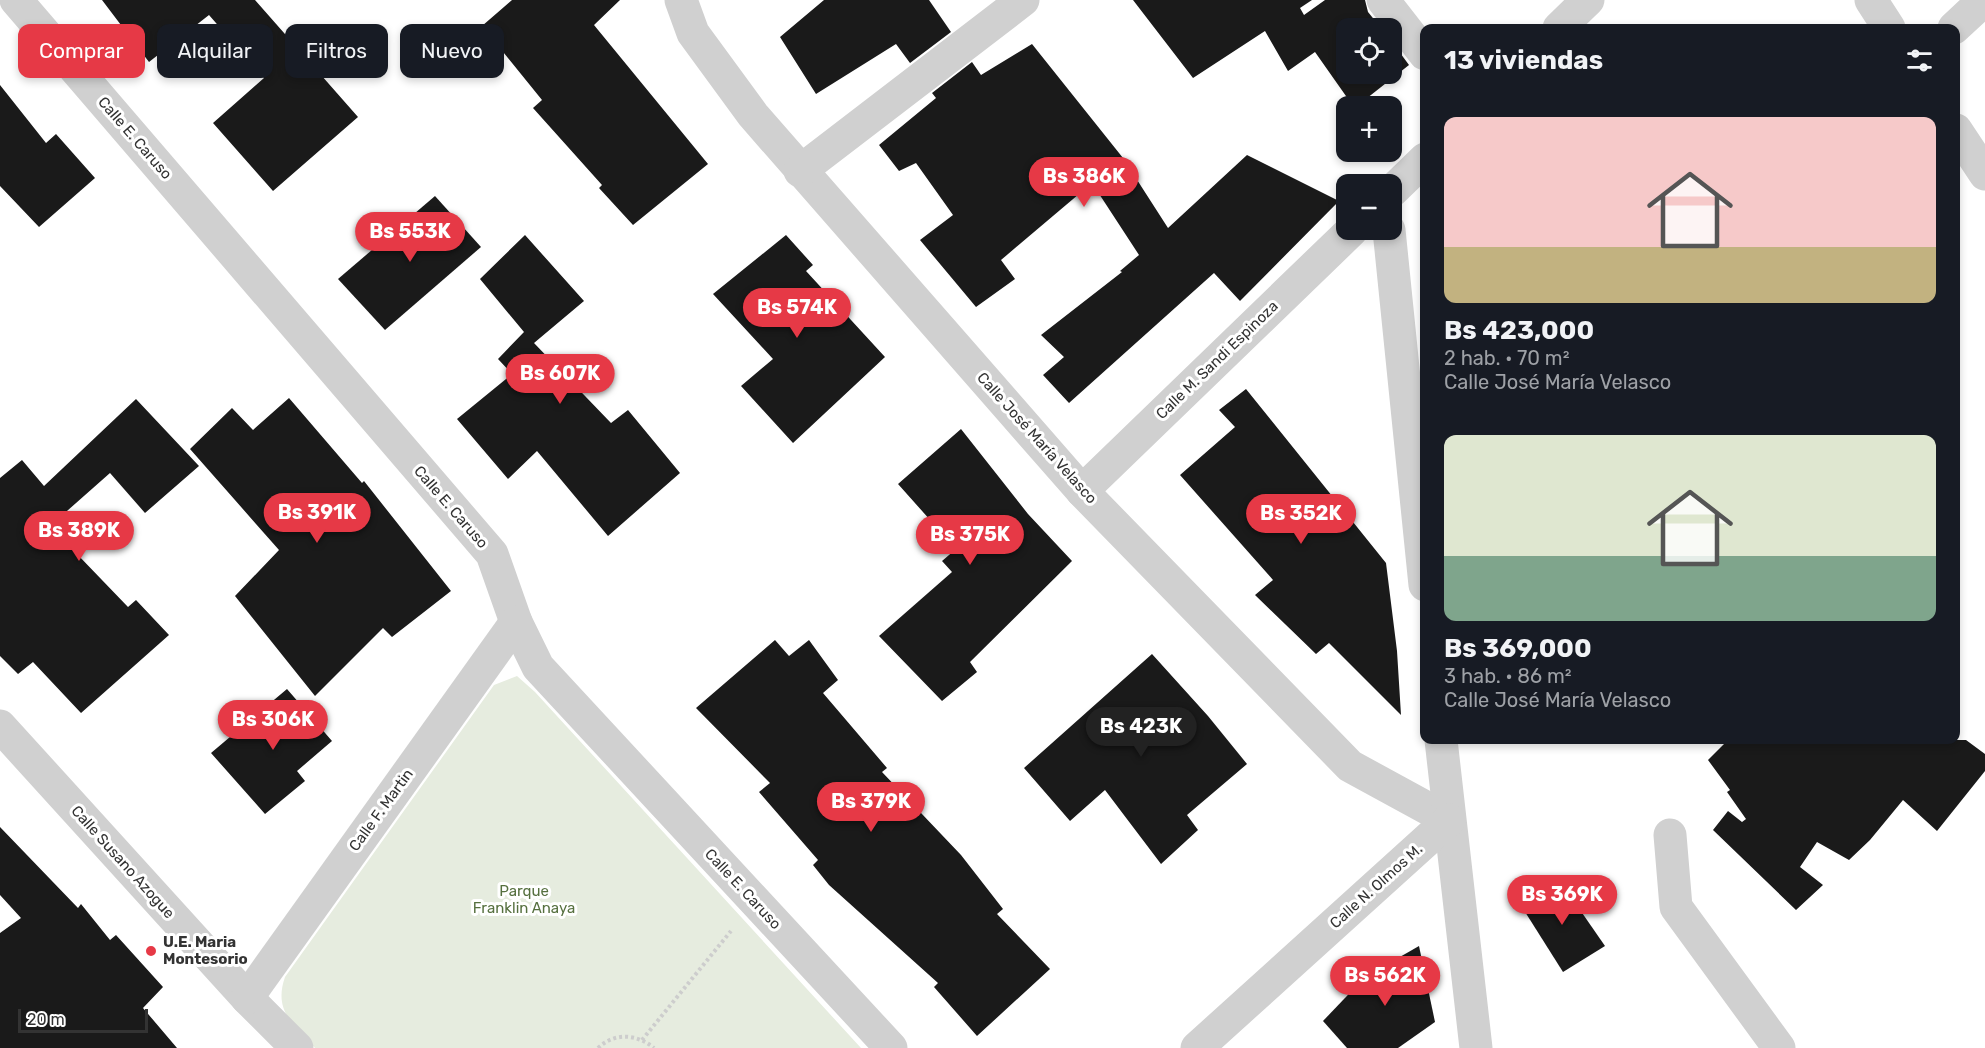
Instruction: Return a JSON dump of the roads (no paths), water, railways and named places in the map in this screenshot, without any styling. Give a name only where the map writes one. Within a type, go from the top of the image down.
[{"type":"street","name":"Calle E. Caruso","points":[[16,0],[492,554],[516,622],[538,667],[891,1048]]},
{"type":"street","name":"Calle José María Velasco","points":[[681,0],[693,33],[753,115],[1082,491],[1350,766],[1449,820]]},
{"type":"street","points":[[800,171],[1023,0]]},
{"type":"street","points":[[1383,0],[1420,48]]},
{"type":"street","points":[[1563,24],[1588,0]]},
{"type":"street","points":[[1871,0],[1886,24]]},
{"type":"street","points":[[1958,24],[1984,0]]},
{"type":"street","points":[[1960,136],[1985,174]]},
{"type":"street","points":[[1402,181],[1420,164]]},
{"type":"street","name":"Calle M. Sandi Espinoza","points":[[1082,491],[1342,240]]},
{"type":"street","points":[[1390,240],[1420,536]]},
{"type":"street","name":"Calle F. Martin","points":[[247,998],[516,622]]},
{"type":"street","name":"Calle Susano Azogue","points":[[0,726],[247,998],[297,1048]]},
{"type":"street","points":[[1441,744],[1476,1048]]},
{"type":"street","name":"Calle N. Olmos M.","points":[[1197,1048],[1449,820]]},
{"type":"street","points":[[1670,834],[1676,907],[1779,1048]]},
{"type":"place","name":"U.E. Maria Montesorio","points":[[151,951]]},
{"type":"park label","name":"Parque Franklin Anaya","points":[[524,900]]}]
